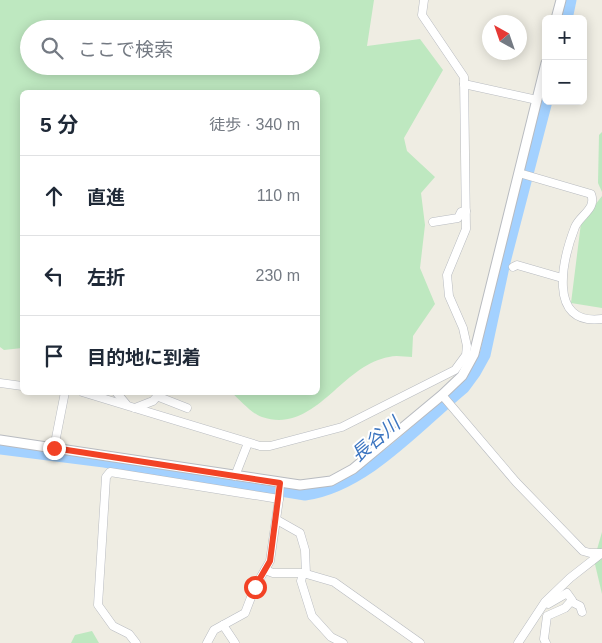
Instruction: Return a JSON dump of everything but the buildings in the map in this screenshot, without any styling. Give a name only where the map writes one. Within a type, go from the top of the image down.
[{"type":"street","points":[[93,395],[248,443],[270,446],[326,433],[342,427],[455,370],[466,355],[467,346],[463,328],[449,296],[447,275],[466,229],[464,77],[460,68],[431,32],[422,15],[424,0]]},
{"type":"street","points":[[557,15],[561,0]]},
{"type":"street","points":[[0,440],[280,483],[313,484],[342,476],[353,469],[462,376],[474,354],[542,79]]},
{"type":"street","points":[[464,84],[537,100]]},
{"type":"street","points":[[519,173],[591,194],[591,207],[575,228],[562,278],[562,293],[568,307],[582,318],[589,320],[602,319]]},
{"type":"street","points":[[432,222],[458,218],[461,212],[466,211]]},
{"type":"street","points":[[513,267],[517,265],[562,278]]},
{"type":"street","points":[[436,379],[444,393],[516,482],[583,551],[590,554],[602,553]]},
{"type":"street","points":[[0,383],[20,386]]},
{"type":"street","points":[[54,448],[64,395]]},
{"type":"street","points":[[119,395],[131,407]]},
{"type":"street","points":[[131,407],[160,395],[187,408]]},
{"type":"street","points":[[235,476],[248,443]]},
{"type":"street","points":[[136,643],[129,634],[113,626],[98,605],[106,477],[110,472],[279,499]]},
{"type":"street","points":[[206,643],[214,630],[246,613],[255,587],[270,561],[277,520],[280,483]]},
{"type":"street","points":[[277,520],[300,533],[305,550],[305,574],[301,581],[312,616],[331,636],[343,643]]},
{"type":"street","points":[[518,643],[545,602],[570,578],[602,553]]},
{"type":"street","points":[[265,570],[273,573],[305,574],[334,582],[420,643]]},
{"type":"street","points":[[545,602],[548,604],[566,593],[572,602],[580,606],[582,612]]},
{"type":"street","points":[[546,643],[544,638],[547,616],[565,608],[572,602]]},
{"type":"street","points":[[224,625],[235,643]]},
{"type":"green space","points":[[0,0],[374,0],[367,46],[420,39],[443,70],[404,138],[407,151],[435,177],[421,193],[425,225],[420,268],[435,304],[413,336],[412,357],[392,356],[372,363],[356,372],[313,408],[297,416],[281,420],[258,415],[234,395],[320,395],[320,90],[20,90],[20,348],[4,350],[0,347]]},
{"type":"green space","points":[[602,132],[602,192],[598,183],[599,135]]},
{"type":"green space","points":[[602,196],[602,308],[571,303],[581,223]]},
{"type":"green space","points":[[602,532],[602,594],[594,560]]},
{"type":"green space","points":[[92,631],[99,643],[71,643],[75,635]]},
{"type":"waterway","name":"長谷川","points":[[568,15],[571,0]]},
{"type":"waterway","name":"長谷川","points":[[0,449],[104,462],[305,495],[327,490],[370,468],[390,453],[464,388],[485,355],[505,262],[546,105]]},
{"type":"route","points":[[54,448],[280,483],[277,520],[272,539],[270,561],[255,587]]}]
